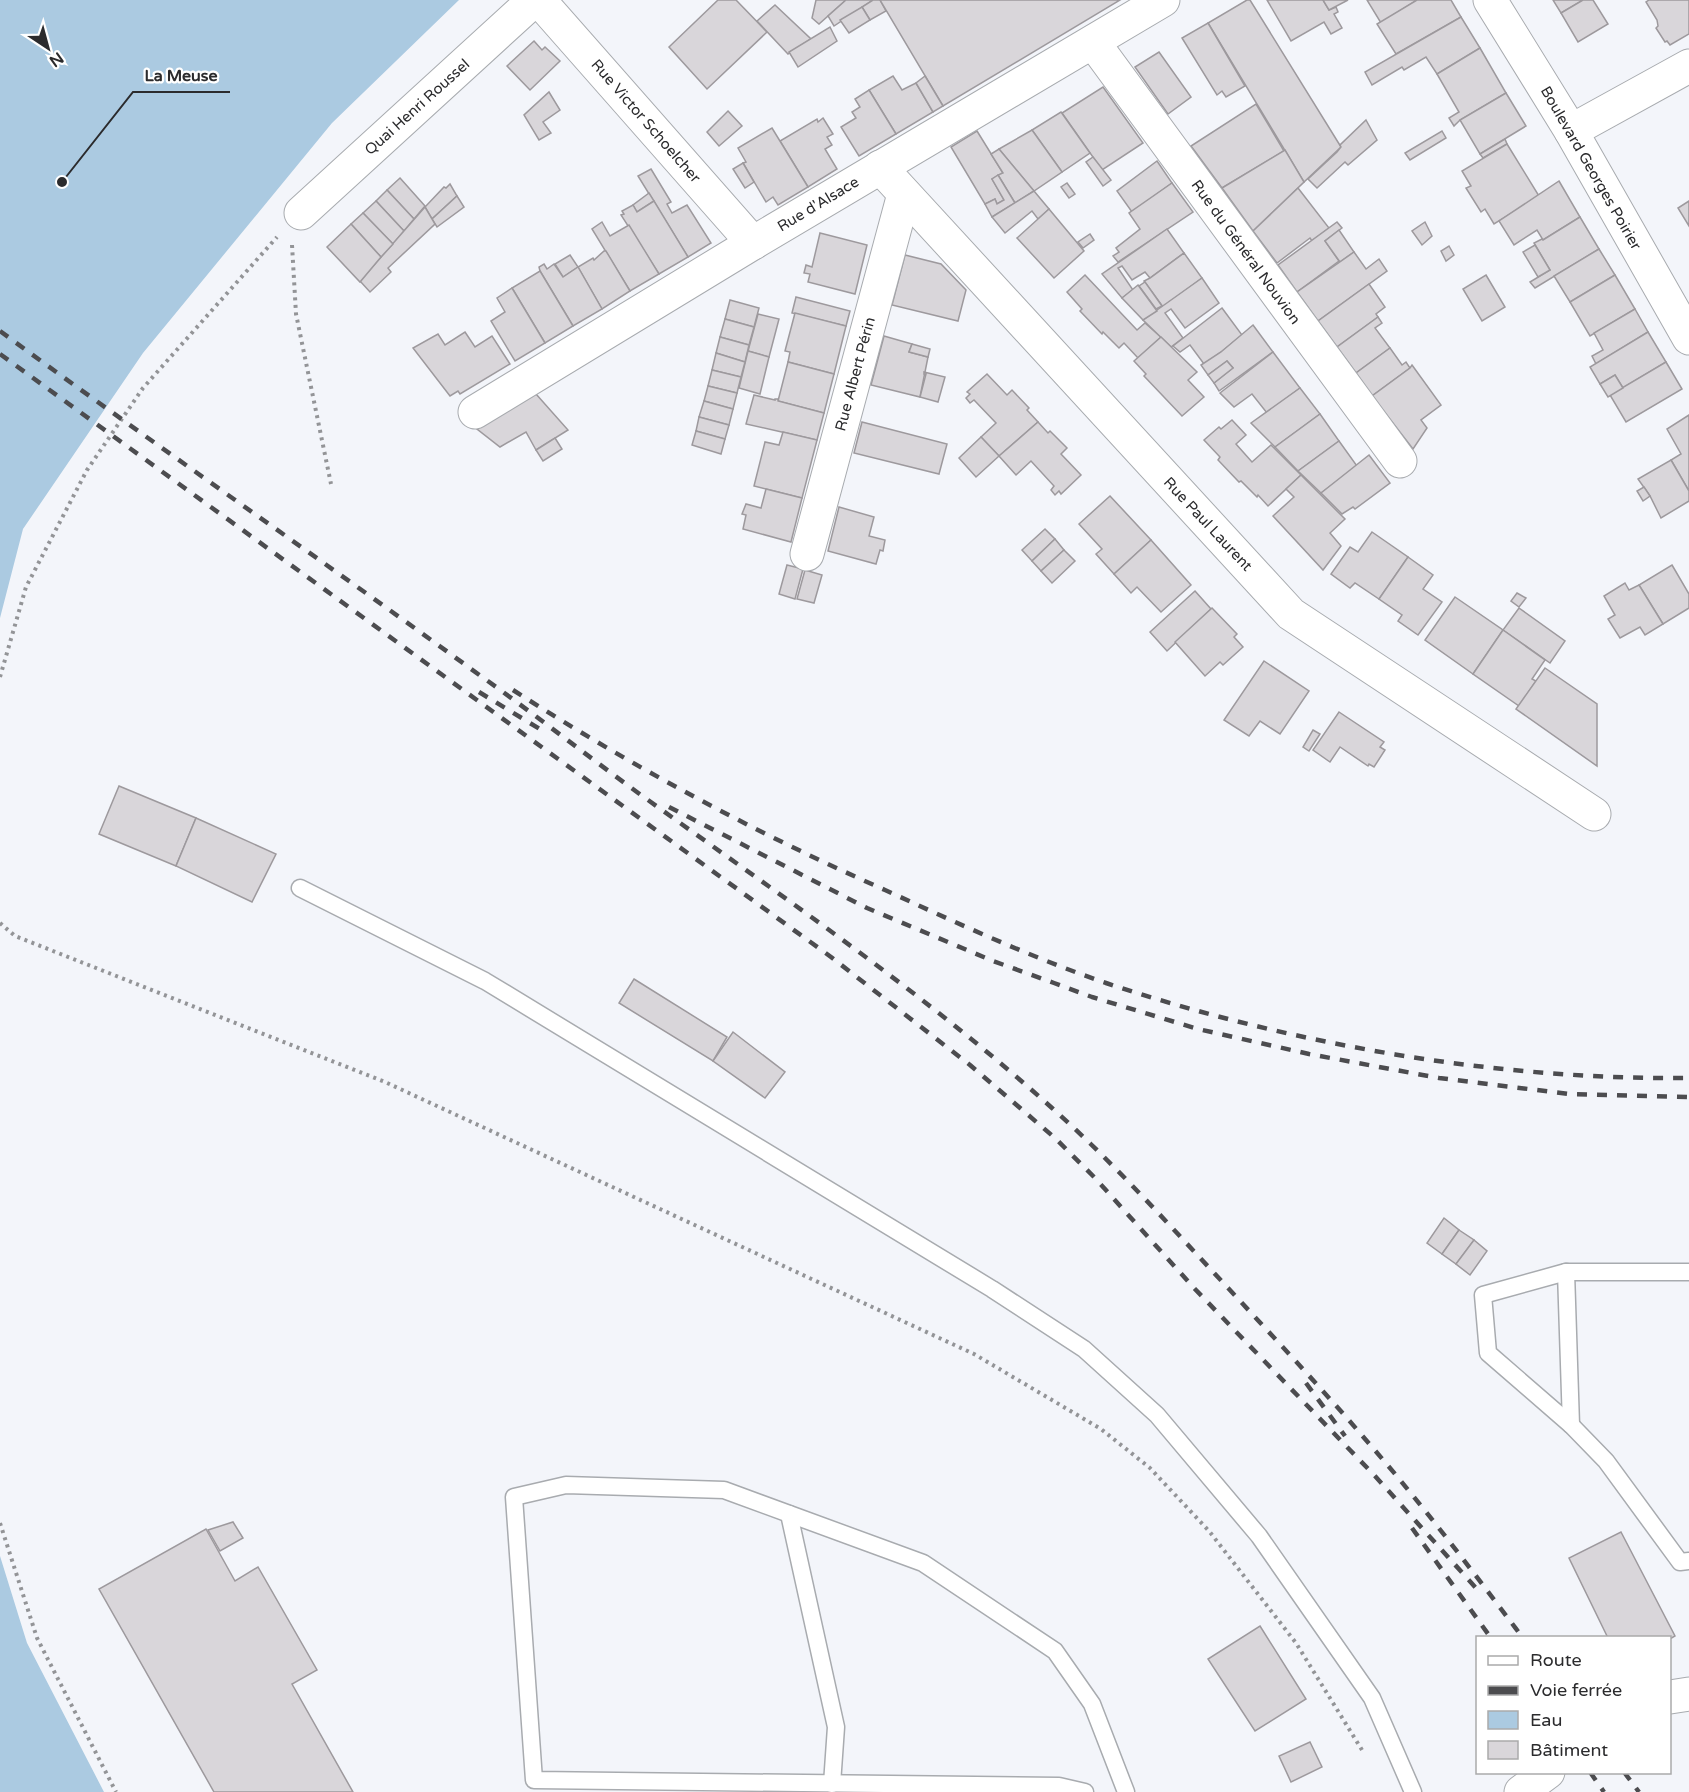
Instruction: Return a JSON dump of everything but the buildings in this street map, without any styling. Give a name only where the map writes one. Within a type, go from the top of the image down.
[{"type":"street","name":"Quai Henri Roussel","points":[[301,213],[534,0]]},
{"type":"street","name":"Rue Victor Schoelcher","points":[[540,0],[753,243]]},
{"type":"street","name":"Rue d'Alsace","points":[[476,412],[753,243],[1163,0]]},
{"type":"street","name":"Boulevard Georges Poirier","points":[[1490,0],[1571,131],[1689,338]]},
{"type":"street","name":"Rue du Général Nouvion","points":[[1093,42],[1400,461]]},
{"type":"street","points":[[1571,131],[1689,66]]},
{"type":"street","name":"Rue Paul Laurent","points":[[880,167],[1291,614],[1594,814]]},
{"type":"street","name":"Rue Albert Périn","points":[[807,554],[904,194]]},
{"type":"street","points":[[1671,1697],[1689,1694]]},
{"type":"street","points":[[1521,1792],[1547,1774]]},
{"type":"lane","points":[[300,888],[485,981],[992,1289],[1084,1349],[1157,1415],[1258,1536],[1372,1698],[1413,1792]]},
{"type":"lane","points":[[1566,1272],[1571,1425]]},
{"type":"lane","points":[[1689,1272],[1566,1272],[1483,1295],[1488,1353],[1571,1425],[1606,1461],[1680,1562],[1689,1561]]},
{"type":"lane","points":[[1085,1792],[1059,1786],[534,1780],[514,1497],[566,1485],[724,1490],[923,1563],[1054,1651],[1092,1704],[1126,1792]]},
{"type":"lane","points":[[789,1514],[836,1727],[832,1784]]},
{"type":"path","points":[[301,213],[292,238],[296,314],[331,484]]},
{"type":"path","points":[[0,677],[26,587],[87,470],[143,388],[288,224],[301,213]]},
{"type":"path","points":[[0,923],[15,936],[395,1087],[974,1354],[1101,1429],[1150,1468],[1209,1531],[1296,1643],[1366,1757]]},
{"type":"path","points":[[0,1523],[37,1638],[116,1792]]},
{"type":"water","points":[[0,0],[459,0],[332,123],[143,353],[23,529],[0,618]]},
{"type":"water","points":[[0,1556],[27,1643],[104,1792],[0,1792]]},
{"type":"railway","points":[[0,331],[851,946],[953,1025],[1052,1108],[1186,1242],[1355,1427],[1411,1493],[1521,1636]]},
{"type":"railway","points":[[0,354],[831,957],[970,1065],[1055,1138],[1095,1178],[1194,1288],[1375,1476],[1476,1588]]},
{"type":"railway","points":[[513,690],[649,772],[742,822],[994,939],[1106,983],[1247,1024],[1393,1054],[1542,1073],[1689,1078]]},
{"type":"railway","points":[[479,692],[543,731]]},
{"type":"railway","points":[[669,807],[867,908],[993,961],[1092,997],[1198,1029],[1309,1054],[1439,1078],[1569,1094],[1689,1097]]},
{"type":"railway","points":[[1306,1383],[1345,1436]]},
{"type":"railway","points":[[1412,1528],[1490,1636]]},
{"type":"railway","points":[[1591,1774],[1604,1792]]},
{"type":"railway","points":[[1626,1774],[1639,1792]]},
{"type":"place","name":"La Meuse","points":[[62,182]]}]
